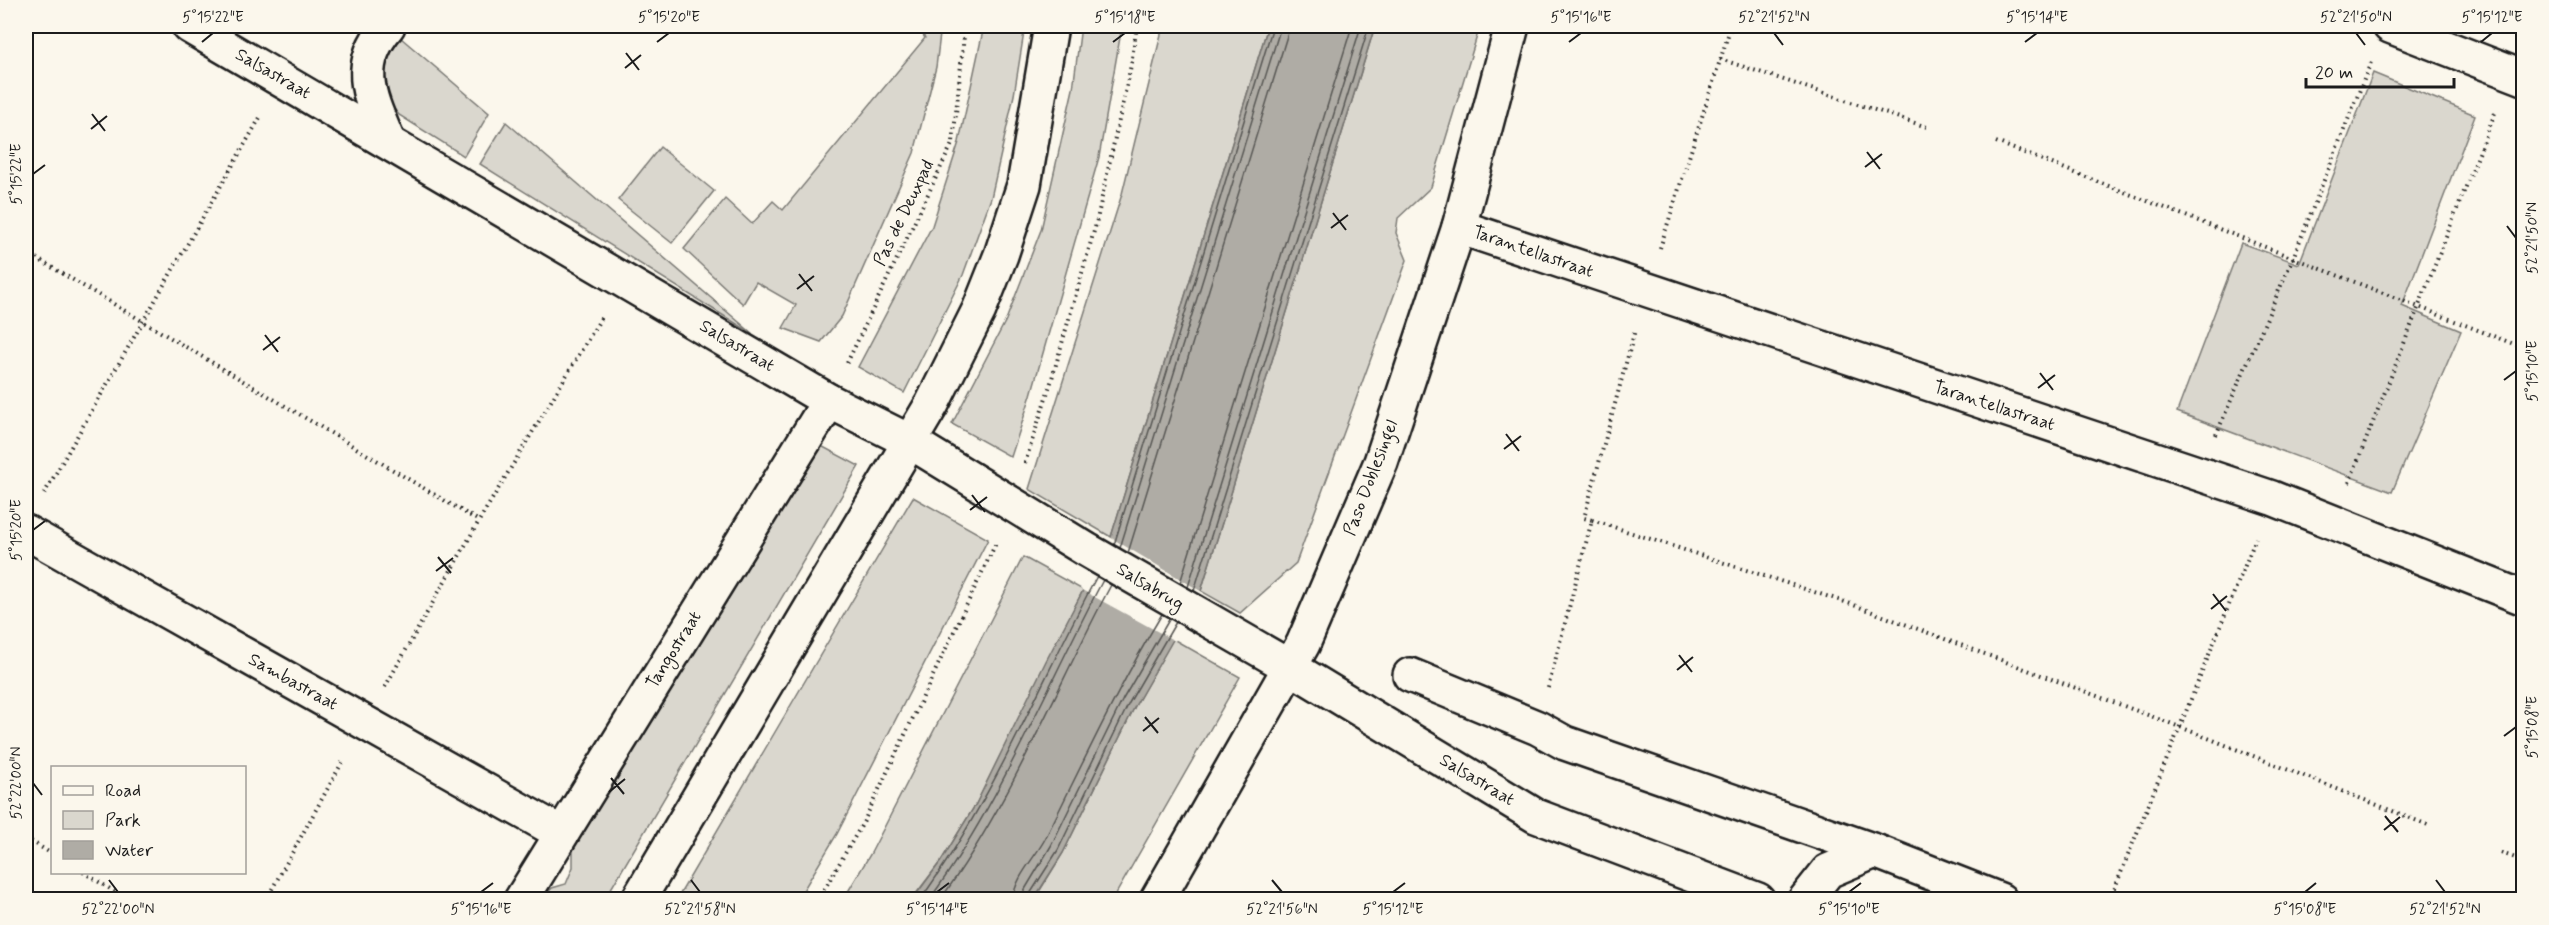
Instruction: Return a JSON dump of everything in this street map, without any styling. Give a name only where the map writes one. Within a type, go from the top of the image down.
[{"type":"street","name":"Salsastraat","points":[[189,26],[829,401],[909,441],[1086,550]]},
{"type":"street","name":"Salsastraat","points":[[327,105],[388,26]]},
{"type":"street","points":[[638,900],[932,405],[968,331],[1000,255],[1024,184],[1052,26]]},
{"type":"street","name":"Paso Doblesingel","points":[[1157,900],[1303,644],[1381,462],[1459,227],[1512,26]]},
{"type":"street","points":[[2390,26],[2517,76]]},
{"type":"street","name":"Salsastraat","points":[[370,52],[367,72],[368,95],[388,141]]},
{"type":"street","name":"Tarantellastraat","points":[[1459,227],[2272,498],[2523,598]]},
{"type":"street","name":"Tangostraat","points":[[521,900],[829,401]]},
{"type":"street","name":"Sambastraat","points":[[26,532],[561,833]]},
{"type":"street","name":"Salsabrug","points":[[1086,550],[1213,625]]},
{"type":"street","name":"Salsastraat","points":[[1213,625],[1290,667],[1536,816],[1758,900]]},
{"type":"street","points":[[1410,675],[1538,728],[1565,743],[1875,851],[2000,900]]},
{"type":"street","points":[[1805,900],[1828,871],[1875,851]]},
{"type":"path","name":"Pas de Deuxpad","points":[[829,401],[953,142],[965,26]]},
{"type":"path","points":[[1731,26],[1646,290],[1584,518],[1851,604],[2180,727],[2428,825]]},
{"type":"path","points":[[1720,59],[1927,127]]},
{"type":"path","points":[[2199,474],[2293,258],[2373,59]]},
{"type":"path","points":[[2334,522],[2419,307],[2517,76]]},
{"type":"path","points":[[43,495],[282,80]]},
{"type":"path","points":[[1996,142],[2523,348]]},
{"type":"path","points":[[26,252],[479,521]]},
{"type":"path","points":[[266,900],[479,521],[625,280]]},
{"type":"path","points":[[2110,900],[2272,498]]},
{"type":"path","points":[[1538,728],[1592,520]]},
{"type":"path","points":[[26,838],[51,853]]},
{"type":"path","points":[[2501,853],[2523,861]]},
{"type":"path","points":[[85,874],[128,900]]},
{"type":"green space","points":[[917,26],[941,26],[936,67],[914,153],[842,316],[821,342],[783,328],[796,305],[756,282],[743,304],[684,249],[725,199],[752,224],[773,201],[783,210],[925,38]]},
{"type":"green space","points":[[984,26],[1025,26],[1014,95],[991,198],[963,275],[904,393],[858,367],[932,226],[959,142]]},
{"type":"green space","points":[[1081,26],[1122,26],[1099,157],[1011,457],[952,424],[1006,320],[1041,230],[1073,89]]},
{"type":"green space","points":[[1163,26],[1268,26],[1111,537],[1029,489],[1122,194]]},
{"type":"green space","points":[[1375,26],[1480,26],[1431,187],[1398,218],[1396,233],[1407,260],[1296,563],[1240,613],[1201,591]]},
{"type":"green space","points":[[401,38],[489,113],[464,156],[399,115],[378,89],[388,55]]},
{"type":"green space","points":[[2373,73],[2475,115],[2402,306],[2461,331],[2392,492],[2177,412],[2241,243],[2299,264]]},
{"type":"green space","points":[[506,122],[753,334],[480,164]]},
{"type":"green space","points":[[660,147],[714,191],[672,243],[618,200]]},
{"type":"green space","points":[[808,439],[859,466],[605,899],[541,900],[552,888],[566,884],[573,867],[573,844]]},
{"type":"green space","points":[[913,497],[988,539],[837,834],[798,899],[677,899]]},
{"type":"green space","points":[[1023,557],[1083,590],[976,804],[941,861],[912,899],[843,900],[871,853]]},
{"type":"green space","points":[[1173,639],[1240,677],[1113,899],[1034,900],[1063,853],[1135,706]]},
{"type":"water","points":[[1268,26],[1375,26],[1201,591],[1135,706],[1063,853],[1034,899],[912,900],[941,861],[976,804],[1046,661],[1111,537]]},
{"type":"pier","points":[[1108,536],[1204,593],[1175,641],[1080,589]]}]
